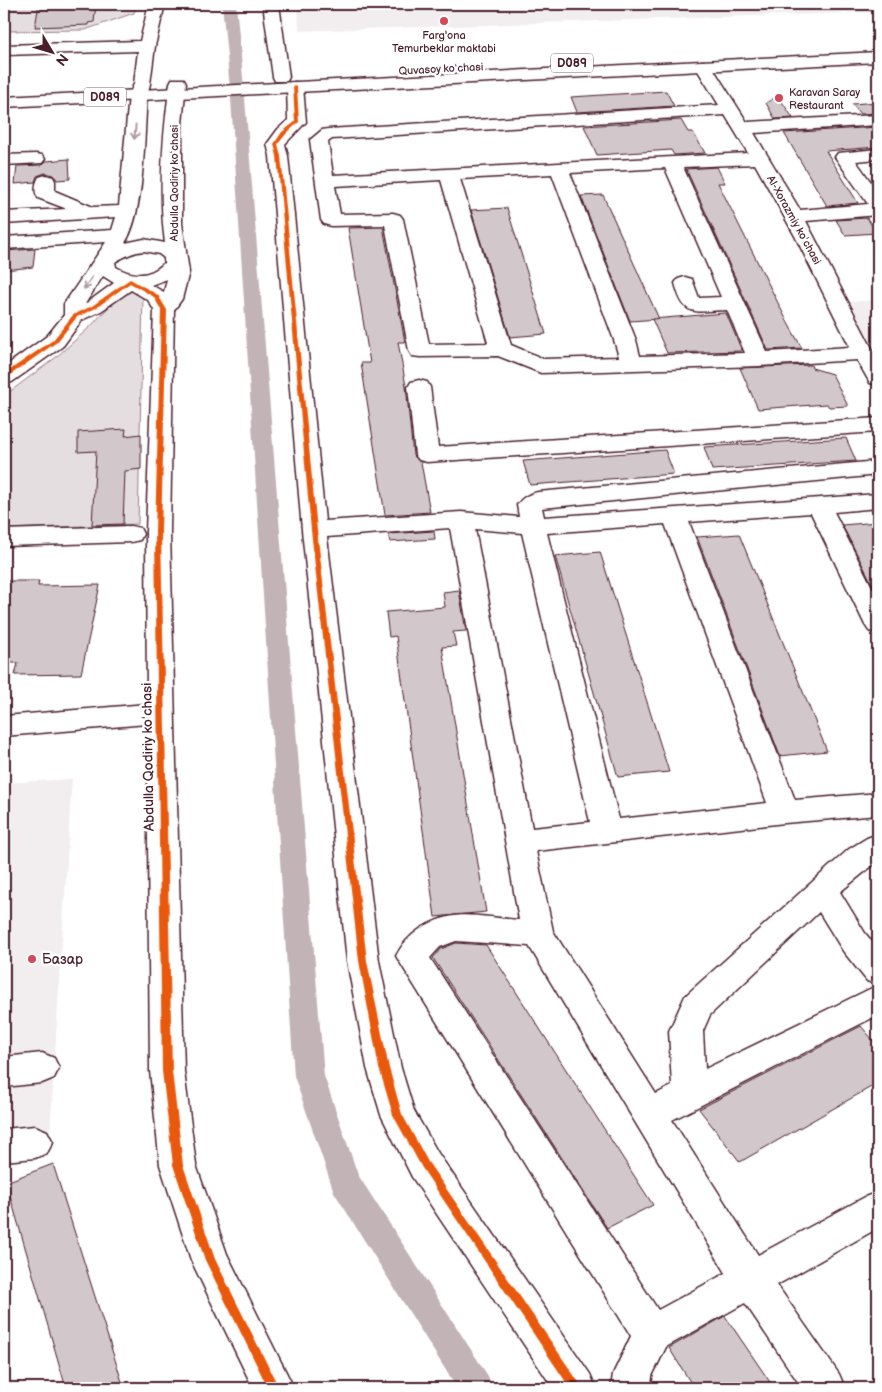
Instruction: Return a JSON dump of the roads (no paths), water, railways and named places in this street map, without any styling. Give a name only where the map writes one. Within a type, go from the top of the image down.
[{"type":"street","points":[[75,316],[74,304],[120,235],[128,211],[140,90],[147,46],[157,4]]},
{"type":"street","points":[[271,4],[280,83],[297,122],[276,144],[279,156],[314,530],[363,961],[384,1068],[398,1115],[425,1165],[576,1388]]},
{"type":"street","points":[[4,50],[147,46]]},
{"type":"street","name":"Quvasoy koʻchasi","points":[[280,83],[878,47]]},
{"type":"street","name":"Quvasoy koʻchasi","points":[[280,83],[878,57]]},
{"type":"street","name":"Al-Xorazmiy koʻchasi","points":[[702,66],[731,109],[794,216],[863,353],[878,378]]},
{"type":"street","name":"D089","points":[[4,102],[140,90],[280,83]]},
{"type":"street","name":"Abdulla Qodiriy koʻchasi","points":[[178,88],[173,134],[172,223],[179,272],[172,299],[164,310],[158,532],[167,1070],[178,1165],[210,1260],[274,1388]]},
{"type":"street","name":"D089","points":[[4,91],[140,90]]},
{"type":"street","points":[[731,109],[328,134],[319,140],[331,220],[393,219],[420,351],[502,349],[541,366],[759,359],[863,353]]},
{"type":"street","points":[[742,128],[878,120]]},
{"type":"street","points":[[794,216],[878,207],[844,157],[878,154]]},
{"type":"street","points":[[325,181],[760,158]]},
{"type":"street","points":[[4,160],[36,159]]},
{"type":"street","points":[[671,162],[759,359]]},
{"type":"street","points":[[559,169],[625,340],[632,363]]},
{"type":"street","points":[[448,174],[502,349]]},
{"type":"street","points":[[46,181],[45,194],[97,213]]},
{"type":"street","points":[[4,218],[128,211]]},
{"type":"street","points":[[4,243],[120,235]]},
{"type":"street","points":[[4,377],[55,340],[75,316],[94,307],[130,281],[154,279],[164,275],[176,264],[176,258],[165,248],[144,245],[122,249],[105,260]]},
{"type":"street","points":[[105,260],[107,270],[112,275],[130,281],[156,296],[164,310]]},
{"type":"street","points":[[685,283],[690,301],[697,305],[734,303]]},
{"type":"street","points":[[418,387],[427,454],[878,425]]},
{"type":"street","points":[[607,832],[529,505],[538,499],[878,468]]},
{"type":"street","points":[[314,530],[460,520],[533,526],[878,501]]},
{"type":"street","points":[[818,504],[878,625]]},
{"type":"street","points":[[674,516],[785,812]]},
{"type":"street","points":[[460,520],[538,934],[751,1279],[825,1388]]},
{"type":"street","points":[[4,538],[131,534]]},
{"type":"street","points":[[4,726],[160,713]]},
{"type":"street","points":[[519,841],[785,812],[878,804]]},
{"type":"street","points":[[689,1094],[686,1031],[697,1006],[822,890],[860,857],[878,846]]},
{"type":"street","points":[[822,890],[854,942],[878,972]]},
{"type":"street","points":[[538,934],[455,928],[430,938],[412,956],[652,1334]]},
{"type":"street","points":[[649,1114],[878,999]]},
{"type":"street","points":[[4,1072],[42,1068]]},
{"type":"street","points":[[631,1388],[633,1374],[652,1334],[878,1210]]},
{"type":"waterway","points":[[229,4],[238,99],[309,1076],[345,1182],[476,1388]]},
{"type":"place","name":"Farg'ona Temurbeklar maktabi","points":[[444,21]]},
{"type":"place","name":"Karavan Saray Restaurant","points":[[779,98]]},
{"type":"place","name":"Базар","points":[[32,959]]}]
